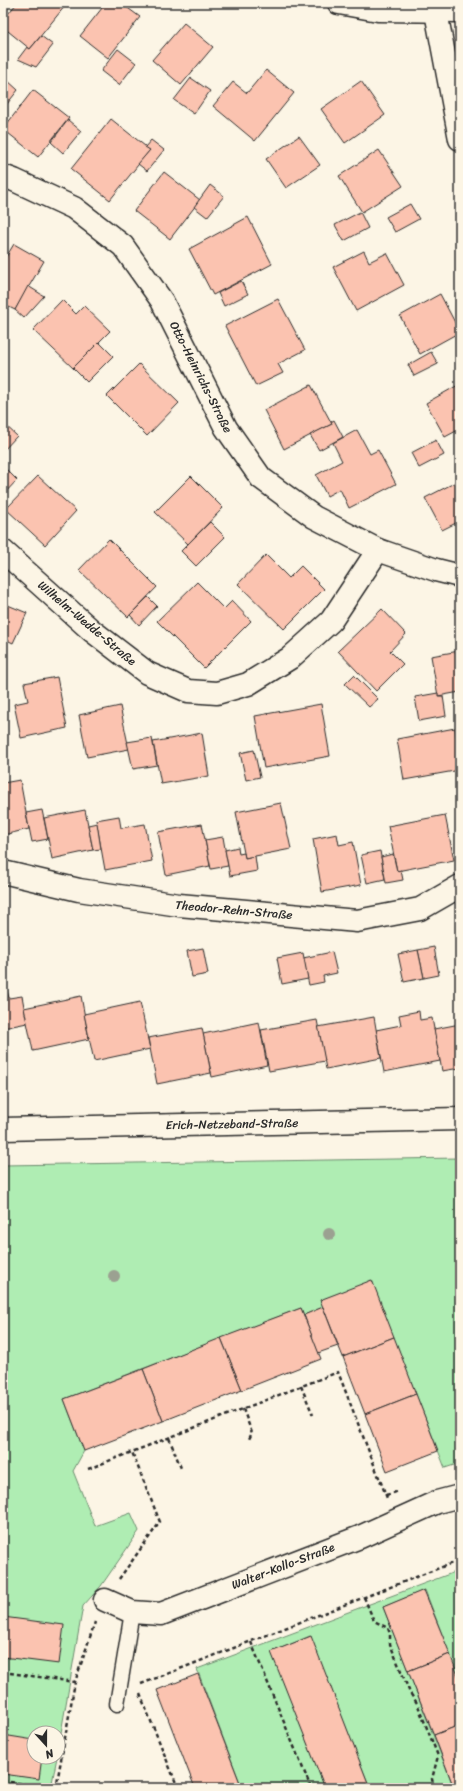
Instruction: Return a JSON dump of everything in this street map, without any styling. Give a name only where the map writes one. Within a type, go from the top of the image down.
[{"type":"street","points":[[339,3],[378,10],[436,7],[460,11]]},
{"type":"street","points":[[436,7],[460,139]]},
{"type":"street","name":"Otto-Heinrichs-Straße","points":[[3,176],[74,208],[122,246],[162,301],[226,428],[261,478],[314,517],[378,550],[436,570],[460,576]]},
{"type":"street","name":"Wilhelm-Wedde-Straße","points":[[3,551],[91,630],[147,673],[188,691],[218,693],[248,684],[290,658],[331,621],[378,550]]},
{"type":"street","name":"Theodor-Rehn-Straße","points":[[3,872],[78,890],[179,905],[357,921],[420,909],[460,886]]},
{"type":"street","name":"Erich-Netzeband-Straße","points":[[3,1129],[460,1120]]},
{"type":"street","name":"Walter-Kollo-Straße","points":[[105,1600],[132,1612],[161,1614],[360,1537],[437,1502],[460,1496]]},
{"type":"lane","points":[[117,1704],[132,1612]]},
{"type":"path","points":[[88,1469],[338,1372],[395,1521]]},
{"type":"path","points":[[301,1386],[312,1416]]},
{"type":"path","points":[[243,1409],[252,1433],[248,1441]]},
{"type":"path","points":[[169,1438],[181,1468]]},
{"type":"path","points":[[137,1686],[460,1560]]},
{"type":"path","points":[[364,1597],[374,1621],[388,1628],[390,1634],[390,1644],[410,1693],[417,1703],[438,1756],[432,1779],[434,1788]]},
{"type":"path","points":[[251,1642],[311,1788]]},
{"type":"path","points":[[3,1672],[75,1682]]},
{"type":"path","points":[[140,1693],[178,1788]]},
{"type":"path","points":[[3,1781],[52,1788]]},
{"type":"green space","points":[[460,1158],[460,1463],[445,1468],[371,1280],[323,1307],[304,1315],[301,1308],[64,1399],[84,1451],[73,1471],[95,1526],[131,1513],[139,1531],[101,1586],[83,1606],[62,1725],[26,1725],[26,1765],[55,1765],[51,1788],[3,1788],[3,1165]]},
{"type":"green space","points":[[460,1570],[460,1681],[425,1590],[383,1607],[454,1788],[370,1788],[310,1636],[272,1652],[325,1788],[242,1788],[197,1669]]},
{"type":"building","points":[[17,3],[62,3],[65,6],[30,49],[3,27],[3,20]]},
{"type":"building","points":[[106,3],[121,3],[140,17],[108,58],[80,36]]},
{"type":"building","points":[[184,23],[213,47],[181,85],[152,60]]},
{"type":"building","points":[[41,36],[53,45],[36,67],[18,59],[27,47],[30,49]]},
{"type":"building","points":[[118,49],[136,63],[119,85],[101,71]]},
{"type":"building","points":[[266,70],[294,93],[255,141],[213,106],[233,82],[247,93]]},
{"type":"building","points":[[191,78],[210,91],[194,114],[174,100]]},
{"type":"building","points":[[7,80],[18,90],[3,109],[3,85]]},
{"type":"building","points":[[361,81],[385,115],[345,143],[321,109]]},
{"type":"building","points":[[33,90],[69,118],[38,157],[3,129]]},
{"type":"building","points":[[111,119],[150,150],[110,200],[71,169]]},
{"type":"building","points":[[68,120],[81,131],[63,153],[51,142]]},
{"type":"building","points":[[299,136],[320,165],[286,188],[266,159]]},
{"type":"building","points":[[151,140],[164,150],[147,171],[138,164],[150,150],[145,147]]},
{"type":"building","points":[[379,150],[403,186],[362,212],[339,176]]},
{"type":"building","points":[[164,172],[200,200],[170,239],[134,211]]},
{"type":"building","points":[[210,185],[224,196],[207,217],[194,207]]},
{"type":"building","points":[[410,204],[419,219],[395,232],[386,217]]},
{"type":"building","points":[[360,212],[368,228],[344,241],[335,225]]},
{"type":"building","points":[[248,217],[272,264],[213,295],[189,249]]},
{"type":"building","points":[[14,244],[44,261],[15,310],[3,304],[3,262]]},
{"type":"building","points":[[364,251],[369,262],[387,253],[404,285],[356,311],[333,267]]},
{"type":"building","points":[[241,281],[248,294],[224,306],[218,293]]},
{"type":"building","points":[[28,286],[44,296],[24,318],[15,310]]},
{"type":"building","points":[[440,294],[460,332],[420,354],[400,316]]},
{"type":"building","points":[[278,299],[305,350],[278,364],[283,373],[256,386],[225,326]]},
{"type":"building","points":[[62,300],[76,314],[84,306],[110,331],[73,368],[33,330]]},
{"type":"building","points":[[99,342],[113,356],[87,382],[73,368]]},
{"type":"building","points":[[431,352],[438,364],[414,376],[408,365]]},
{"type":"building","points":[[139,364],[179,403],[147,436],[107,396]]},
{"type":"building","points":[[460,384],[460,429],[445,437],[426,403]]},
{"type":"building","points":[[311,385],[332,424],[284,449],[264,410]]},
{"type":"building","points":[[334,420],[343,437],[319,450],[310,435],[332,424],[331,422]]},
{"type":"building","points":[[3,423],[17,436],[3,451]]},
{"type":"building","points":[[357,430],[370,454],[378,450],[396,484],[349,508],[340,489],[327,496],[316,475],[342,461],[333,443]]},
{"type":"building","points":[[436,440],[444,455],[419,468],[411,453]]},
{"type":"building","points":[[3,466],[17,480],[3,495]]},
{"type":"building","points":[[38,476],[76,511],[45,545],[6,509]]},
{"type":"building","points":[[191,476],[223,508],[188,544],[155,512]]},
{"type":"building","points":[[460,480],[460,521],[442,530],[425,498]]},
{"type":"building","points":[[210,522],[225,537],[196,566],[181,551]]},
{"type":"building","points":[[109,539],[157,587],[128,617],[79,570]]},
{"type":"building","points":[[266,555],[289,578],[301,566],[324,589],[284,629],[238,584]]},
{"type":"building","points":[[197,582],[224,609],[232,601],[251,621],[204,668],[157,621]]},
{"type":"building","points":[[148,597],[157,606],[139,625],[130,615]]},
{"type":"building","points":[[3,603],[27,613],[13,643],[3,638]]},
{"type":"building","points":[[382,609],[406,634],[390,651],[403,664],[376,691],[338,651]]},
{"type":"building","points":[[460,637],[460,692],[438,696],[431,656],[459,651],[456,638]]},
{"type":"building","points":[[354,675],[378,699],[369,707],[345,684]]},
{"type":"building","points":[[57,677],[67,728],[21,738],[14,704],[28,701],[24,683]]},
{"type":"building","points":[[438,693],[438,696],[443,696],[446,716],[419,721],[415,697]]},
{"type":"building","points":[[321,704],[330,756],[264,768],[255,716]]},
{"type":"building","points":[[120,706],[129,749],[87,757],[79,715]]},
{"type":"building","points":[[455,728],[460,759],[460,770],[404,780],[397,739]]},
{"type":"building","points":[[202,733],[209,776],[161,784],[153,742]]},
{"type":"building","points":[[152,738],[157,765],[133,769],[127,742]]},
{"type":"building","points":[[254,750],[260,777],[246,780],[240,753]]},
{"type":"building","points":[[20,780],[29,829],[3,835],[3,783]]},
{"type":"building","points":[[281,803],[291,849],[245,858],[236,812]]},
{"type":"building","points":[[42,810],[48,839],[32,842],[26,813]]},
{"type":"building","points":[[85,810],[93,850],[52,859],[44,818]]},
{"type":"building","points":[[445,815],[454,860],[397,871],[388,826]]},
{"type":"building","points":[[119,816],[121,828],[145,824],[152,861],[105,870],[96,820]]},
{"type":"building","points":[[97,823],[101,849],[93,850],[88,825]]},
{"type":"building","points":[[202,824],[210,866],[166,875],[158,832]]},
{"type":"building","points":[[337,834],[339,845],[353,842],[361,885],[322,892],[313,839]]},
{"type":"building","points":[[223,837],[228,866],[211,869],[205,840]]},
{"type":"building","points":[[238,847],[239,854],[244,853],[245,858],[255,856],[257,871],[230,876],[225,850]]},
{"type":"building","points":[[380,851],[385,879],[367,883],[361,855]]},
{"type":"building","points":[[393,854],[397,871],[401,870],[403,880],[386,883],[381,857]]},
{"type":"building","points":[[434,947],[439,975],[424,978],[418,950]]},
{"type":"building","points":[[203,948],[208,974],[192,977],[187,951]]},
{"type":"building","points":[[418,950],[424,978],[404,982],[398,954]]},
{"type":"building","points":[[332,952],[337,973],[323,976],[324,982],[309,985],[303,958]]},
{"type":"building","points":[[303,953],[308,979],[282,984],[277,958]]},
{"type":"building","points":[[6,986],[9,998],[22,996],[27,1023],[3,1028],[3,987]]},
{"type":"building","points":[[81,996],[89,1039],[33,1051],[24,1008]]},
{"type":"building","points":[[140,1002],[150,1049],[94,1061],[84,1014]]},
{"type":"building","points":[[419,1011],[420,1020],[432,1018],[440,1061],[384,1072],[376,1030],[401,1025],[399,1015]]},
{"type":"building","points":[[374,1017],[381,1058],[326,1069],[318,1027]]},
{"type":"building","points":[[317,1020],[325,1061],[269,1071],[261,1030]]},
{"type":"building","points":[[259,1022],[267,1065],[212,1077],[203,1034]]},
{"type":"building","points":[[460,1024],[460,1068],[442,1071],[434,1029]]},
{"type":"building","points":[[202,1028],[211,1073],[157,1084],[148,1038]]},
{"type":"building","points":[[372,1280],[394,1337],[343,1357],[320,1300]]},
{"type":"building","points":[[323,1307],[338,1346],[318,1353],[304,1315]]},
{"type":"building","points":[[301,1308],[321,1359],[242,1390],[221,1338]]},
{"type":"building","points":[[394,1337],[416,1394],[365,1414],[343,1357]]},
{"type":"building","points":[[221,1338],[242,1390],[163,1421],[143,1369]]},
{"type":"building","points":[[143,1369],[163,1421],[84,1451],[64,1399]]},
{"type":"building","points":[[416,1394],[438,1451],[387,1471],[365,1414]]},
{"type":"building","points":[[424,1590],[450,1654],[408,1671],[383,1607]]},
{"type":"building","points":[[3,1617],[64,1625],[59,1664],[3,1657]]},
{"type":"building","points":[[311,1636],[370,1788],[325,1788],[271,1652]]},
{"type":"building","points":[[450,1654],[460,1681],[460,1725],[434,1735],[408,1671]]},
{"type":"building","points":[[198,1674],[242,1788],[195,1788],[157,1690]]},
{"type":"building","points":[[460,1725],[460,1788],[454,1788],[434,1735]]},
{"type":"building","points":[[3,1735],[26,1739],[26,1765],[41,1765],[39,1779],[3,1774]]}]
